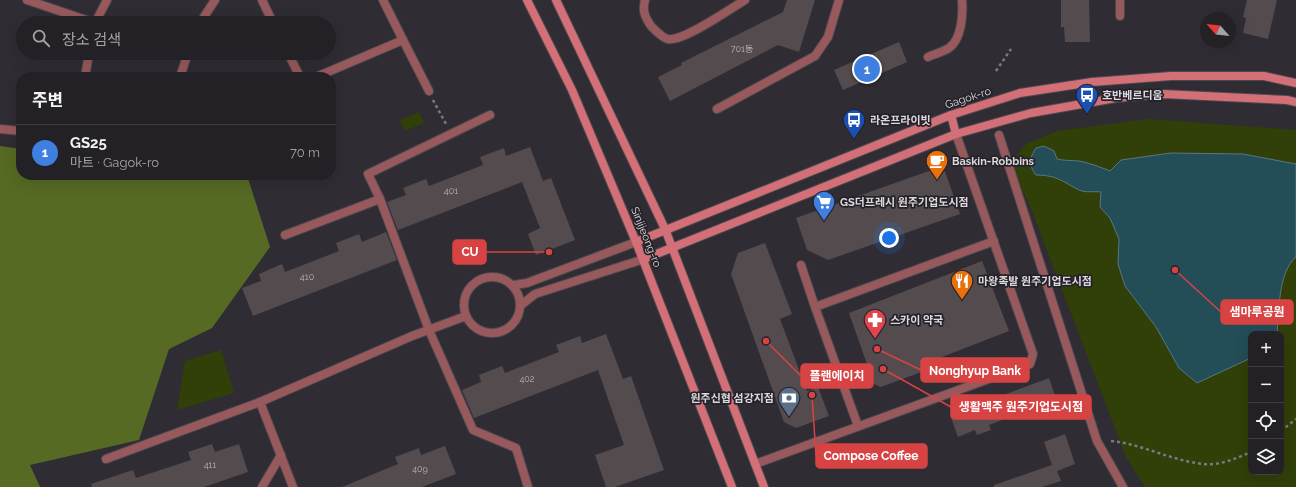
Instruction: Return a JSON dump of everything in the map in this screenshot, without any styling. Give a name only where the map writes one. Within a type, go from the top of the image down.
[{"type":"street","points":[[27,0],[74,16]]},
{"type":"street","points":[[99,16],[107,0]]},
{"type":"street","points":[[205,16],[215,0]]},
{"type":"street","points":[[262,0],[270,16]]},
{"type":"street","points":[[383,0],[428,91]]},
{"type":"street","name":"Sinjijeong-ro","points":[[527,0],[572,90],[644,259],[732,487]]},
{"type":"street","name":"Sinjijeong-ro","points":[[556,0],[665,229],[764,487]]},
{"type":"street","points":[[645,0],[643,7],[645,18],[656,31],[667,39],[682,38],[745,0]]},
{"type":"street","points":[[718,109],[815,56],[828,37],[839,0]]},
{"type":"street","points":[[928,57],[950,48],[959,32],[964,15],[962,0]]},
{"type":"street","points":[[1120,0],[1120,16]]},
{"type":"street","points":[[328,72],[403,40]]},
{"type":"street","points":[[86,72],[88,60]]},
{"type":"street","points":[[182,72],[186,60]]},
{"type":"street","points":[[292,60],[298,72]]},
{"type":"street","name":"Gagok-ro","points":[[636,242],[950,115],[1020,93],[1092,82],[1171,76],[1264,76],[1296,83]]},
{"type":"street","points":[[521,305],[535,294],[644,259],[956,134],[1031,113],[1116,98],[1163,94],[1287,100],[1296,102]]},
{"type":"street","points":[[490,115],[368,174],[380,199],[429,330],[473,430],[516,448],[528,487]]},
{"type":"street","points":[[755,464],[1030,364],[1032,354],[950,115]]},
{"type":"street","points":[[0,129],[16,131]]},
{"type":"street","points":[[999,135],[1097,441],[1122,487]]},
{"type":"street","points":[[285,235],[380,199]]},
{"type":"street","points":[[815,307],[994,241]]},
{"type":"street","points":[[514,285],[526,283],[636,242]]},
{"type":"street","points":[[801,265],[858,426]]},
{"type":"street","points":[[491,276],[507,280],[514,285],[520,298],[521,305],[519,315],[514,323],[498,333],[488,333],[479,330],[471,324],[466,316],[464,307],[465,297],[475,282],[483,277],[491,276]]},
{"type":"street","points":[[106,459],[260,402],[429,330],[466,316]]},
{"type":"street","points":[[260,402],[293,487]]},
{"type":"street","points":[[262,487],[281,455]]},
{"type":"path","points":[[996,70],[1011,49]]},
{"type":"path","points":[[428,91],[451,134]]},
{"type":"path","points":[[1284,429],[1296,419]]},
{"type":"path","points":[[1097,441],[1125,442],[1158,454],[1205,465],[1230,460],[1248,453]]},
{"type":"green space","points":[[419,112],[424,123],[405,131],[400,120]]},
{"type":"green space","points":[[1148,119],[1296,130],[1296,487],[1145,487],[1126,457],[1030,206],[1013,172],[1017,155],[1026,144],[1057,131]]},
{"type":"green space","points":[[0,146],[16,148],[16,180],[249,180],[270,247],[212,328],[169,349],[139,440],[30,465],[40,487],[0,487]]},
{"type":"green space","points":[[221,350],[234,393],[177,410],[185,361]]},
{"type":"water","points":[[1044,146],[1054,151],[1057,159],[1083,162],[1110,171],[1121,160],[1171,153],[1243,154],[1296,164],[1296,257],[1286,272],[1280,293],[1277,331],[1248,331],[1248,359],[1197,383],[1179,368],[1156,327],[1125,286],[1118,264],[1119,239],[1110,218],[1100,207],[1101,192],[1081,191],[1054,177],[1036,175],[1030,162],[1036,148]]},
{"type":"building","points":[[787,0],[815,0],[799,52],[778,45],[670,101],[658,77],[682,65],[681,63],[783,12]]},
{"type":"building","points":[[1061,0],[1089,0],[1090,42],[1065,42],[1064,27],[1061,27]]},
{"type":"building","points":[[1247,0],[1277,0],[1268,39],[1243,33],[1246,18],[1243,17]]},
{"type":"building","points":[[899,42],[907,62],[843,90],[834,70]]},
{"type":"building","points":[[530,147],[543,181],[551,178],[575,240],[536,255],[528,234],[540,228],[522,182],[398,230],[387,202],[406,195],[403,188],[426,179],[429,186],[483,165],[480,157],[504,148],[506,156]]},
{"type":"building","points":[[943,166],[960,214],[828,260],[807,250],[796,218]]},
{"type":"building","points":[[386,232],[397,260],[253,316],[242,288],[261,281],[259,274],[282,264],[285,272],[339,251],[336,243],[359,234],[362,242]]},
{"type":"building","points":[[765,243],[792,314],[780,319],[807,391],[818,387],[829,416],[796,428],[784,422],[731,274],[738,253]]},
{"type":"building","points":[[982,261],[1009,331],[924,364],[927,370],[881,387],[874,384],[849,313]]},
{"type":"building","points":[[606,334],[623,379],[631,376],[664,470],[615,487],[606,487],[595,455],[624,445],[598,370],[474,418],[462,390],[481,382],[479,375],[502,366],[505,373],[559,352],[556,345],[580,336],[582,343]]},
{"type":"building","points":[[1049,378],[1056,399],[989,425],[991,430],[977,435],[975,430],[958,437],[950,415]]},
{"type":"building","points":[[1065,434],[1075,464],[1057,471],[1061,481],[1042,487],[994,487],[994,485],[1052,465],[1044,442]]},
{"type":"building","points":[[212,444],[215,452],[239,444],[248,472],[204,487],[92,487],[91,484],[133,470],[136,478],[191,460],[188,452]]},
{"type":"building","points":[[445,446],[456,474],[422,487],[342,487],[398,464],[395,457],[419,448],[421,455]]},
{"type":"place","name":"GS25","points":[[867,69]]},
{"type":"place","name":"호반베르디움","points":[[1087,114]]},
{"type":"place","name":"라온프라이빗","points":[[854,140]]},
{"type":"place","name":"Baskin-Robbins","points":[[937,180]]},
{"type":"place","name":"GS더프레시 원주기업도시점","points":[[824,222]]},
{"type":"place","name":"CU","points":[[549,252]]},
{"type":"place","name":"샘마루공원","points":[[1175,270]]},
{"type":"place","name":"마왕족발 원주기업도시점","points":[[962,300]]},
{"type":"place","name":"스카이 약국","points":[[875,340]]},
{"type":"place","name":"플랜에이치","points":[[766,341]]},
{"type":"place","name":"Nonghyup Bank","points":[[877,349]]},
{"type":"place","name":"생활맥주 원주기업도시점","points":[[883,369]]},
{"type":"place","name":"Compose Coffee","points":[[812,395]]},
{"type":"place","name":"원주신협 섬강지점","points":[[789,418]]}]
